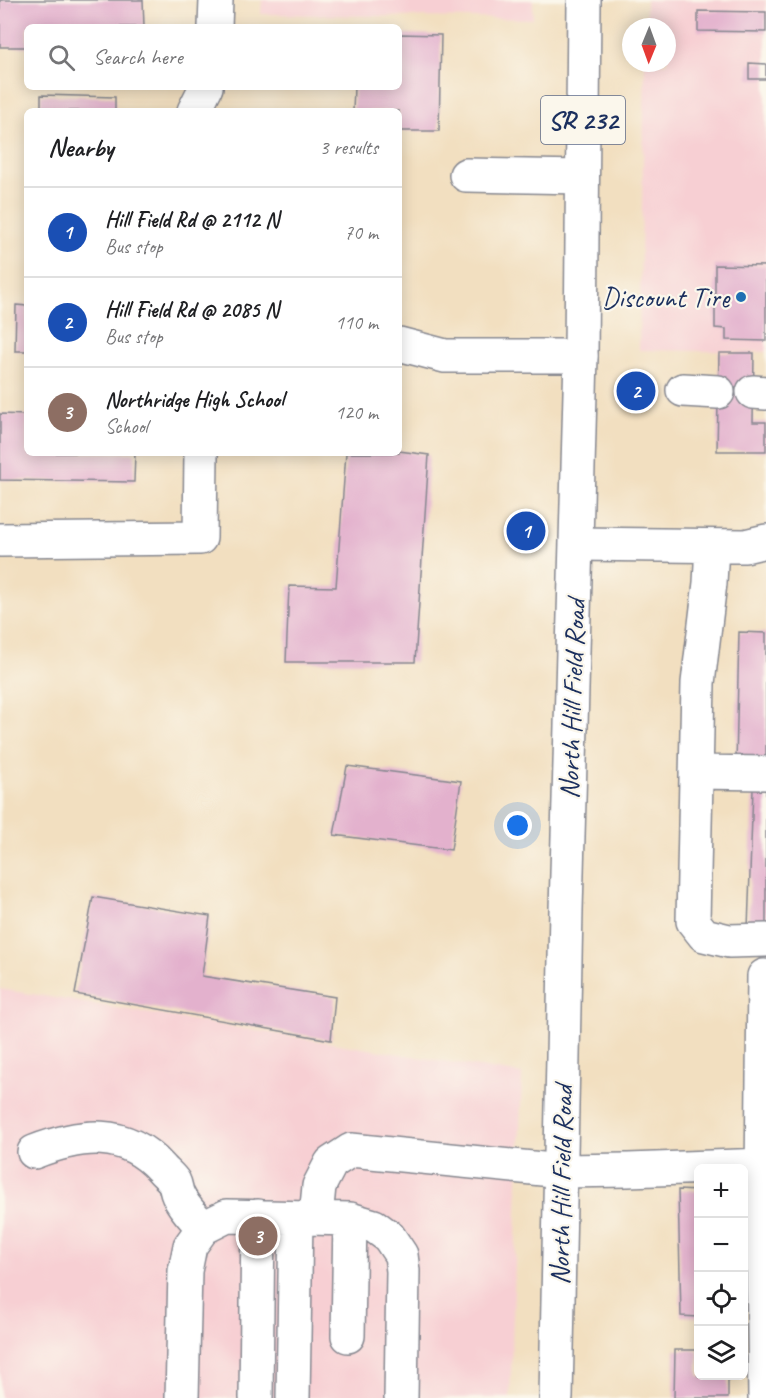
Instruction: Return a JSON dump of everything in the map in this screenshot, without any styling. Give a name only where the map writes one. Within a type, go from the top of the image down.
[{"type":"main road","points":[[215,24],[216,0]]},
{"type":"main road","name":"North Hill Field Road","points":[[556,1398],[566,898],[581,356],[584,0]]},
{"type":"main road","points":[[196,108],[204,90]]},
{"type":"main road","points":[[466,174],[582,177]]},
{"type":"main road","points":[[402,345],[445,356],[581,356]]},
{"type":"main road","points":[[683,390],[718,392]]},
{"type":"main road","points":[[0,540],[200,538],[201,456]]},
{"type":"main road","points":[[577,544],[745,546],[766,541]]},
{"type":"main road","points":[[712,546],[698,683],[693,921],[704,935],[729,941],[766,940]]},
{"type":"main road","points":[[696,772],[766,773]]},
{"type":"main road","points":[[764,976],[765,1398]]},
{"type":"main road","points":[[34,1152],[59,1142],[81,1138],[99,1137],[122,1142],[150,1156],[174,1182],[178,1196],[203,1228]]},
{"type":"main road","points":[[293,1398],[306,1217],[331,1163],[351,1150],[562,1171],[764,1165]]},
{"type":"main road","points":[[182,1398],[185,1271],[190,1246],[203,1228],[227,1216],[350,1219],[374,1226],[389,1237],[401,1255],[403,1271],[401,1398]]},
{"type":"main road","points":[[256,1398],[258,1216]]},
{"type":"main road","points":[[348,1336],[350,1219]]},
{"type":"shaded area","points":[[262,0],[533,0],[533,19],[261,14]]},
{"type":"shaded area","points":[[646,0],[766,0],[766,352],[639,350],[645,72],[676,72],[676,18],[646,18]]},
{"type":"shaded area","points":[[0,989],[522,1074],[510,1398],[0,1398]]},
{"type":"building","points":[[0,0],[143,0],[144,24],[24,24],[24,47],[0,47]]},
{"type":"building","points":[[698,11],[766,12],[766,32],[698,31]]},
{"type":"building","points":[[402,34],[441,35],[439,131],[402,131],[402,108],[353,108],[354,90],[402,90]]},
{"type":"building","points":[[749,63],[766,64],[766,79],[749,79]]},
{"type":"building","points":[[41,95],[115,97],[115,108],[41,108]]},
{"type":"building","name":"Discount Tire","points":[[715,265],[766,266],[766,341],[726,340],[726,329],[715,328]]},
{"type":"building","points":[[16,305],[24,306],[24,351],[15,351]]},
{"type":"building","points":[[719,353],[754,353],[753,422],[766,422],[766,451],[717,451]]},
{"type":"building","points":[[0,414],[24,415],[24,456],[135,456],[134,482],[0,480]]},
{"type":"building","points":[[402,451],[429,455],[415,662],[286,662],[289,586],[336,587],[346,456],[402,456]]},
{"type":"building","points":[[739,632],[766,633],[766,765],[736,765]]},
{"type":"building","points":[[347,766],[461,781],[451,850],[334,835]]},
{"type":"building","points":[[753,789],[766,790],[766,928],[748,928]]},
{"type":"building","points":[[93,897],[210,916],[202,976],[335,997],[331,1040],[75,994]]},
{"type":"building","points":[[678,1190],[694,1191],[694,1317],[681,1316]]},
{"type":"building","points":[[675,1350],[694,1350],[694,1380],[728,1380],[728,1398],[674,1398]]},
{"type":"place","name":"Discount Tire","points":[[741,297]]},
{"type":"place","name":"Hill Field Rd @ 2085 N","points":[[636,391]]},
{"type":"place","name":"Hill Field Rd @ 2112 N","points":[[526,531]]},
{"type":"place","name":"Northridge High School","points":[[258,1236]]}]
